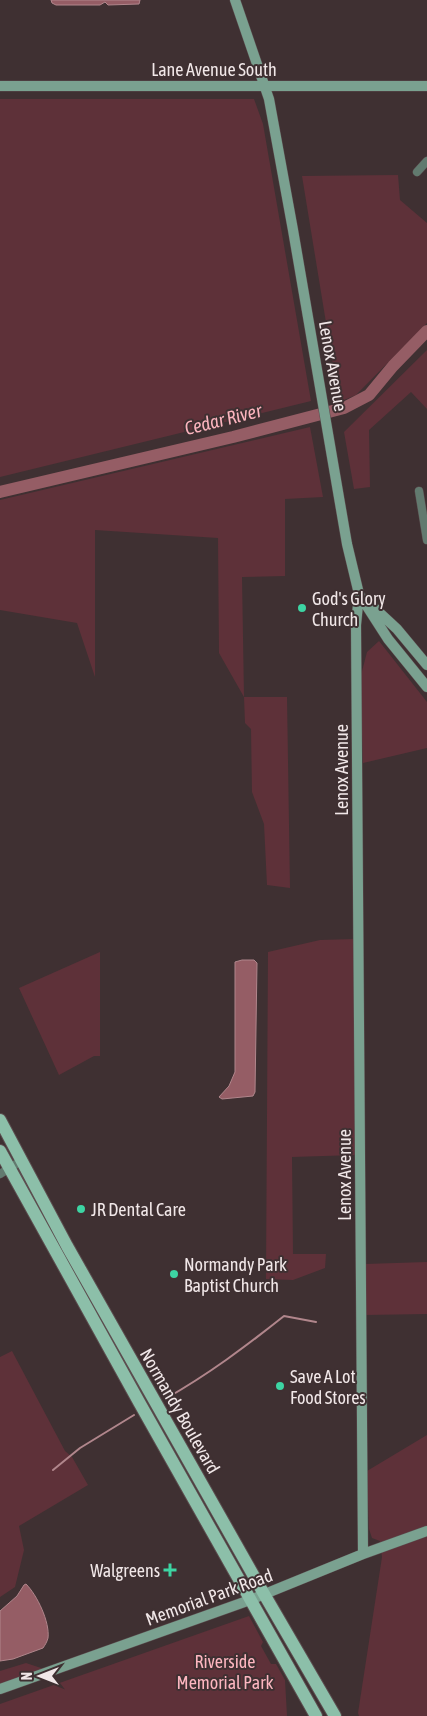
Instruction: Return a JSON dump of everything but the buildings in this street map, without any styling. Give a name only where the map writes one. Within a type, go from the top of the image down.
[{"type":"main road","name":"Normandy Boulevard","points":[[0,1120],[67,1246],[335,1716]]},
{"type":"main road","name":"Normandy Boulevard","points":[[0,1151],[5,1172],[316,1716]]},
{"type":"street","name":"Lenox Avenue","points":[[235,0],[268,98],[349,553],[359,594],[356,635],[363,1554]]},
{"type":"street","name":"Lane Avenue South","points":[[0,86],[427,86]]},
{"type":"street","points":[[417,172],[427,161]]},
{"type":"street","points":[[419,491],[427,540]]},
{"type":"street","points":[[359,594],[397,629],[427,666]]},
{"type":"street","points":[[359,594],[388,639],[425,682]]},
{"type":"street","points":[[5,1172],[21,1161]]},
{"type":"street","name":"Memorial Park Road","points":[[0,1689],[250,1600],[363,1554],[427,1531]]},
{"type":"green space","points":[[0,99],[254,99],[263,124],[311,401],[0,477]]},
{"type":"green space","points":[[398,175],[400,200],[427,223],[427,323],[356,395],[339,402],[302,176]]},
{"type":"green space","points":[[427,350],[427,409],[411,392],[369,430],[370,487],[354,489],[344,432]]},
{"type":"green space","points":[[310,427],[323,497],[285,499],[285,576],[242,577],[244,697],[219,653],[218,538],[95,530],[95,677],[77,623],[0,610],[0,500]]},
{"type":"green space","points":[[379,641],[427,702],[427,748],[363,763],[360,679],[367,652]]},
{"type":"green space","points":[[244,697],[287,697],[290,888],[267,885],[264,824],[252,792],[251,729],[245,723]]},
{"type":"green space","points":[[355,939],[356,1155],[292,1157],[293,1254],[326,1254],[325,1268],[293,1280],[266,1279],[268,952],[320,940]]},
{"type":"green space","points":[[100,952],[100,1056],[94,1056],[59,1075],[19,988]]},
{"type":"green space","points":[[427,1262],[427,1314],[365,1315],[365,1264]]},
{"type":"green space","points":[[12,1351],[65,1451],[72,1457],[88,1485],[19,1526],[24,1550],[15,1587],[0,1597],[0,1357]]},
{"type":"green space","points":[[427,1435],[427,1716],[359,1716],[382,1557],[380,1541],[372,1538],[369,1529],[367,1471]]},
{"type":"green space","name":"Riverside Memorial Park","points":[[249,1616],[263,1642],[261,1646],[271,1664],[276,1664],[285,1680],[287,1716],[0,1716],[0,1704]]},
{"type":"green space","points":[[26,1663],[44,1669],[0,1684],[0,1671]]},
{"type":"shaded area","points":[[51,0],[140,0],[139,4],[108,5],[105,2],[100,5],[56,5]]},
{"type":"shaded area","points":[[254,960],[257,963],[255,1092],[253,1096],[222,1099],[219,1097],[229,1086],[235,1072],[235,962]]},
{"type":"shaded area","points":[[26,1584],[42,1609],[47,1624],[48,1639],[43,1648],[13,1659],[0,1661],[0,1611],[17,1596]]},
{"type":"waterway","name":"Cedar River","points":[[0,492],[233,437],[344,408],[369,395],[393,366],[427,331]]},
{"type":"waterway","points":[[165,1399],[226,1360],[284,1316],[316,1322]]},
{"type":"waterway","points":[[53,1470],[80,1448],[134,1415]]},
{"type":"place","name":"God's Glory Church","points":[[302,608]]},
{"type":"place","name":"JR Dental Care","points":[[81,1209]]},
{"type":"place","name":"Normandy Park Baptist Church","points":[[174,1274]]},
{"type":"place","name":"Save A Lot Food Stores","points":[[280,1386]]},
{"type":"place","name":"Walgreens","points":[[170,1570]]}]
